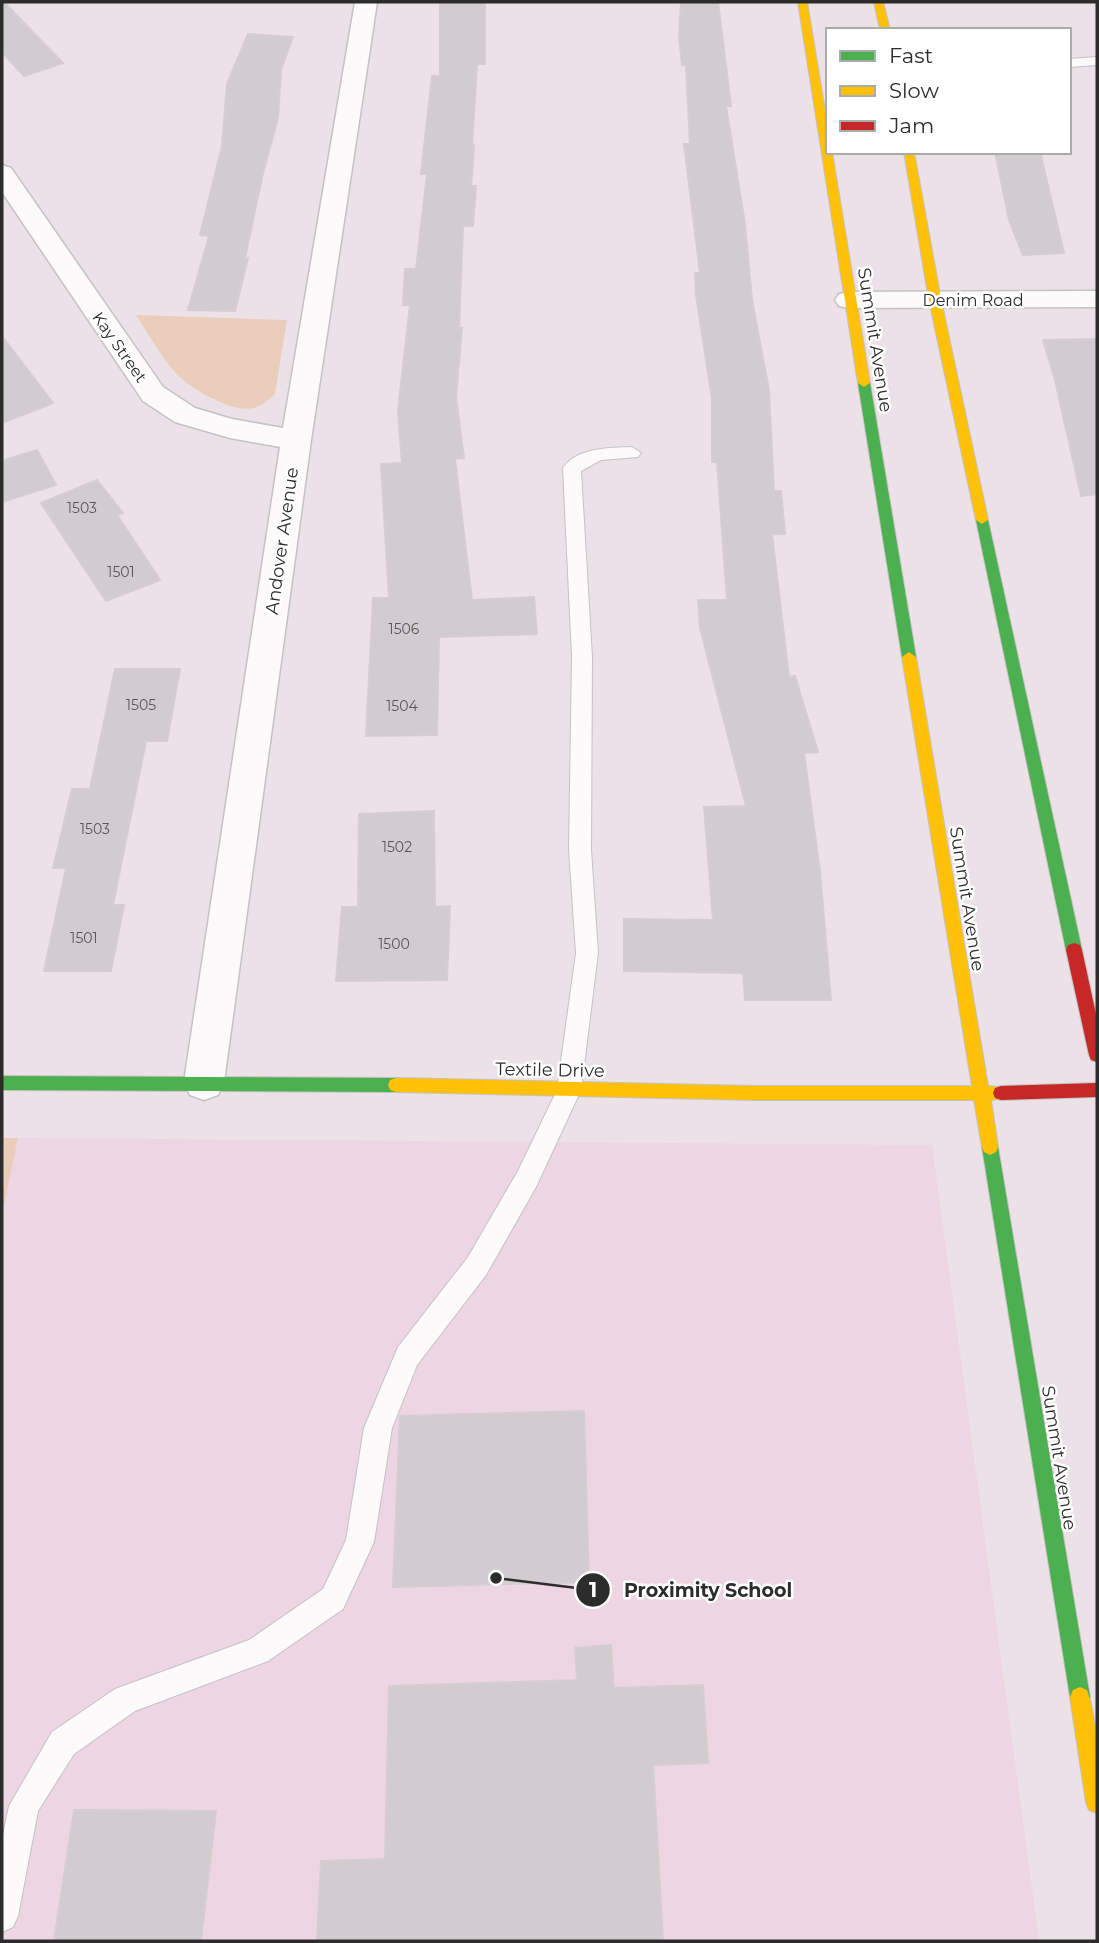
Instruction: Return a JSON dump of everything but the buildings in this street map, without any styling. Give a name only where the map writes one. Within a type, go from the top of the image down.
[{"type":"main road","name":"Summit Avenue","points":[[802,2],[1097,1802]]},
{"type":"main road","points":[[878,2],[884,28]]},
{"type":"main road","points":[[909,154],[935,300],[1097,1055]]},
{"type":"main road","name":"Textile Drive","points":[[2,1083],[204,1082],[569,1090],[979,1094],[1097,1090]]},
{"type":"street","name":"Andover Avenue","points":[[204,1082],[296,440],[366,2]]},
{"type":"street","name":"Kay Street","points":[[2,173],[153,394],[185,415],[230,428],[296,440]]},
{"type":"street","name":"Denim Road","points":[[849,300],[1097,299]]},
{"type":"lane","points":[[1071,63],[1097,61]]},
{"type":"lane","points":[[2,1916],[24,1806],[63,1743],[126,1700],[258,1651],[332,1599],[360,1542],[378,1428],[407,1356],[477,1266],[527,1179],[569,1090],[587,953],[580,850],[582,657],[572,468],[598,454],[632,453]]},
{"type":"shaded area","points":[[136,315],[287,320],[275,394],[259,406],[244,409],[223,403],[201,392],[182,379],[170,366]]},
{"type":"shaded area","points":[[2,1138],[18,1138],[2,1215]]},
{"type":"shaded area","points":[[18,1138],[932,1145],[1039,1941],[2,1941],[2,1215]]},
{"type":"traffic: fast","points":[[864,383],[909,657]]},
{"type":"traffic: fast","points":[[982,520],[1074,950]]},
{"type":"traffic: fast","points":[[2,1083],[396,1085]]},
{"type":"traffic: fast","points":[[990,1147],[1080,1697]]},
{"type":"traffic: slow","points":[[802,2],[826,149]]},
{"type":"traffic: slow","points":[[878,2],[884,28]]},
{"type":"traffic: slow","points":[[827,154],[864,383]]},
{"type":"traffic: slow","points":[[909,154],[935,300],[982,520]]},
{"type":"traffic: slow","points":[[909,657],[990,1147]]},
{"type":"traffic: slow","points":[[396,1085],[753,1093],[1001,1093]]},
{"type":"traffic: slow","points":[[1080,1697],[1097,1802]]},
{"type":"traffic: jam","points":[[1074,950],[1097,1055]]},
{"type":"traffic: jam","points":[[1001,1093],[1097,1090]]},
{"type":"place","name":"Proximity School","points":[[496,1578]]}]
